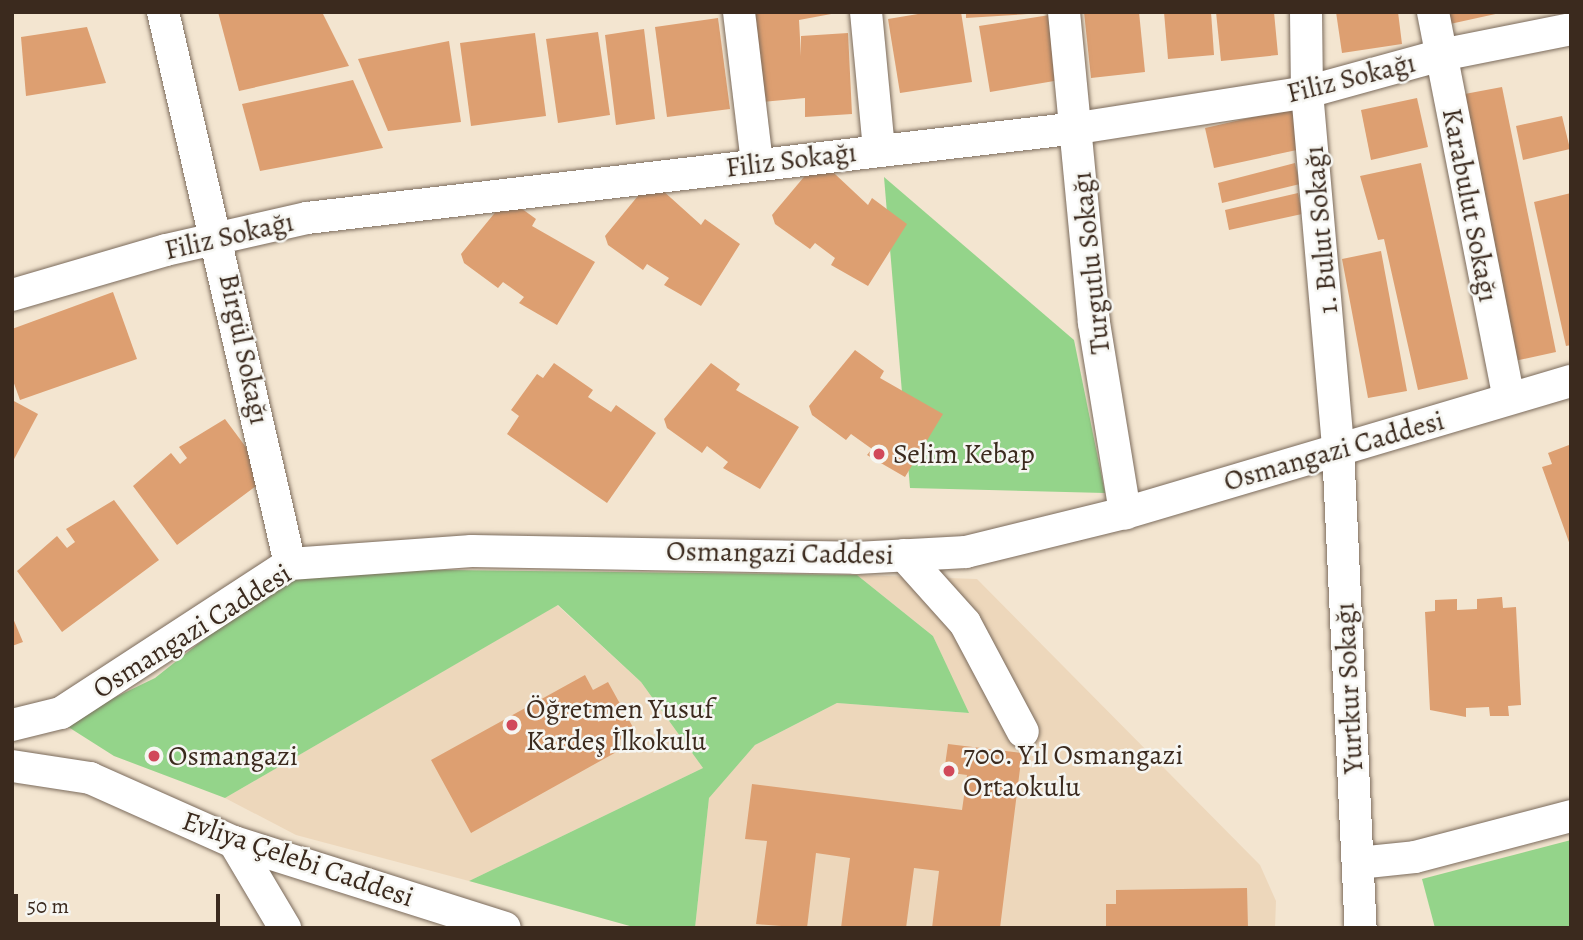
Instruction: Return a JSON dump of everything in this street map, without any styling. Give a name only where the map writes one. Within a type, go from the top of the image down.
[{"type":"street","name":"Birgül Sokağı","points":[[163,12],[197,177],[219,237],[290,564]]},
{"type":"street","points":[[739,12],[757,164]]},
{"type":"street","points":[[866,12],[878,149]]},
{"type":"street","name":"Turgutlu Sokağı","points":[[1064,12],[1078,128],[1094,323],[1125,513]]},
{"type":"street","name":"1. Bulut Sokağı","points":[[1306,12],[1307,92],[1338,448]]},
{"type":"street","name":"Karabulut Sokağı","points":[[1433,12],[1509,398]]},
{"type":"street","name":"Filiz Sokağı","points":[[12,295],[219,237],[307,218],[878,149],[1078,128],[1307,92],[1441,55],[1571,29]]},
{"type":"street","name":"Osmangazi Caddesi","points":[[12,725],[61,713],[290,564],[499,551],[904,555],[966,552],[1125,513],[1571,381]]},
{"type":"street","name":"Yurtkur Sokağı","points":[[1338,448],[1361,928]]},
{"type":"street","points":[[904,555],[965,623],[1023,732]]},
{"type":"street","name":"Evliya Çelebi Caddesi","points":[[12,766],[90,778],[234,842],[505,928]]},
{"type":"street","points":[[1358,863],[1415,857],[1571,816]]},
{"type":"street","points":[[234,842],[285,928]]},
{"type":"shaded area","name":"700. Yıl Osmangazi Ortaokulu","points":[[857,575],[977,579],[1260,865],[1276,901],[1275,928],[695,928],[709,797],[755,745],[837,703],[968,713],[933,636]]},
{"type":"shaded area","name":"Öğretmen Yusuf Kardeş İlkokulu","points":[[557,605],[641,682],[703,768],[469,881],[296,835],[225,798]]},
{"type":"green space","points":[[884,177],[1074,340],[1105,493],[910,488]]},
{"type":"green space","points":[[371,569],[857,575],[933,636],[969,713],[837,703],[755,745],[709,798],[695,928],[637,928],[469,881],[703,768],[641,682],[558,605],[225,798],[114,756],[62,723],[155,678],[251,602],[303,575]]},
{"type":"green space","points":[[1571,840],[1571,928],[1435,928],[1422,879]]},
{"type":"building","points":[[218,12],[322,12],[349,66],[239,91]]},
{"type":"building","points":[[754,12],[842,12],[799,20],[801,56],[801,36],[848,33],[852,114],[805,117],[805,98],[762,102]]},
{"type":"building","points":[[930,12],[961,12],[972,82],[900,93],[888,19]]},
{"type":"building","points":[[966,12],[1028,12],[1028,14],[966,18]]},
{"type":"building","points":[[1084,12],[1139,12],[1145,72],[1091,78]]},
{"type":"building","points":[[1164,12],[1211,12],[1214,55],[1168,59]]},
{"type":"building","points":[[1216,12],[1274,12],[1278,55],[1221,61]]},
{"type":"building","points":[[1336,12],[1398,12],[1402,44],[1342,53]]},
{"type":"building","points":[[1448,12],[1500,12],[1500,13],[1450,24]]},
{"type":"building","points":[[1050,15],[1060,80],[990,92],[979,26]]},
{"type":"building","points":[[718,18],[730,109],[667,117],[655,27]]},
{"type":"building","points":[[87,27],[106,83],[26,96],[21,37]]},
{"type":"building","points":[[644,29],[655,119],[616,125],[605,35]]},
{"type":"building","points":[[598,32],[610,115],[558,123],[546,39]]},
{"type":"building","points":[[535,33],[546,116],[471,126],[460,43]]},
{"type":"building","points":[[449,41],[461,122],[388,131],[358,59]]},
{"type":"building","points":[[353,80],[383,148],[260,171],[242,104]]},
{"type":"building","points":[[1502,87],[1556,352],[1510,362],[1454,96]]},
{"type":"building","points":[[1417,98],[1428,147],[1371,160],[1361,110]]},
{"type":"building","points":[[1297,107],[1306,148],[1214,168],[1205,128]]},
{"type":"building","points":[[1562,116],[1570,149],[1523,160],[1516,126]]},
{"type":"building","points":[[819,159],[868,205],[872,198],[907,224],[868,286],[831,265],[835,258],[815,243],[810,249],[775,224],[772,215]]},
{"type":"building","points":[[1295,163],[1300,184],[1222,203],[1218,183]]},
{"type":"building","points":[[1421,163],[1468,379],[1418,390],[1384,239],[1378,240],[1360,176]]},
{"type":"building","points":[[651,180],[701,225],[705,219],[740,244],[701,306],[664,285],[669,278],[647,264],[643,270],[608,245],[605,236]]},
{"type":"building","points":[[1298,193],[1302,214],[1229,230],[1225,210]]},
{"type":"building","points":[[1571,193],[1571,345],[1566,346],[1534,202]]},
{"type":"building","points":[[507,198],[536,219],[532,226],[595,262],[557,325],[519,303],[524,297],[503,282],[498,288],[464,263],[461,254]]},
{"type":"building","points":[[1381,251],[1407,391],[1368,398],[1342,259]]},
{"type":"building","points":[[113,292],[137,359],[20,400],[12,378],[12,329]]},
{"type":"building","points":[[855,350],[884,371],[880,378],[943,414],[905,477],[867,455],[872,449],[851,434],[846,440],[812,415],[809,406]]},
{"type":"building","points":[[554,363],[593,390],[588,397],[611,412],[616,405],[656,433],[607,503],[507,434],[519,416],[511,410],[537,374],[543,378]]},
{"type":"building","points":[[711,363],[740,384],[736,390],[799,427],[760,489],[723,468],[728,462],[707,446],[702,453],[667,428],[664,419]]},
{"type":"building","points":[[12,400],[38,414],[12,463]]},
{"type":"building","points":[[225,419],[268,477],[177,545],[133,486],[171,453],[180,464],[187,458],[179,447]]},
{"type":"building","points":[[1569,445],[1570,545],[1542,467],[1552,464],[1548,453]]},
{"type":"building","points":[[114,500],[159,560],[62,632],[17,571],[57,536],[67,548],[75,542],[66,529]]},
{"type":"building","points":[[1502,597],[1503,608],[1516,607],[1521,705],[1508,706],[1509,716],[1490,716],[1489,707],[1466,708],[1466,717],[1430,710],[1425,612],[1435,611],[1435,600],[1457,599],[1457,610],[1477,609],[1477,599]]},
{"type":"building","points":[[12,616],[23,642],[12,646]]},
{"type":"building","points":[[585,675],[593,690],[608,682],[635,731],[616,742],[620,750],[471,833],[431,760]]},
{"type":"building","points":[[948,744],[1022,753],[1000,928],[932,928],[939,871],[914,868],[906,928],[841,928],[850,858],[816,853],[807,928],[756,924],[767,841],[745,839],[752,784],[962,810],[967,775],[944,772]]},
{"type":"building","points":[[1247,888],[1248,928],[1106,928],[1106,904],[1116,904],[1116,890]]},
{"type":"place","name":"Selim Kebap","points":[[879,454]]},
{"type":"place","name":"Öğretmen Yusuf Kardeş İlkokulu","points":[[512,725]]},
{"type":"place","name":"Osmangazi","points":[[154,756]]},
{"type":"place","name":"700. Yıl Osmangazi Ortaokulu","points":[[949,771]]}]
